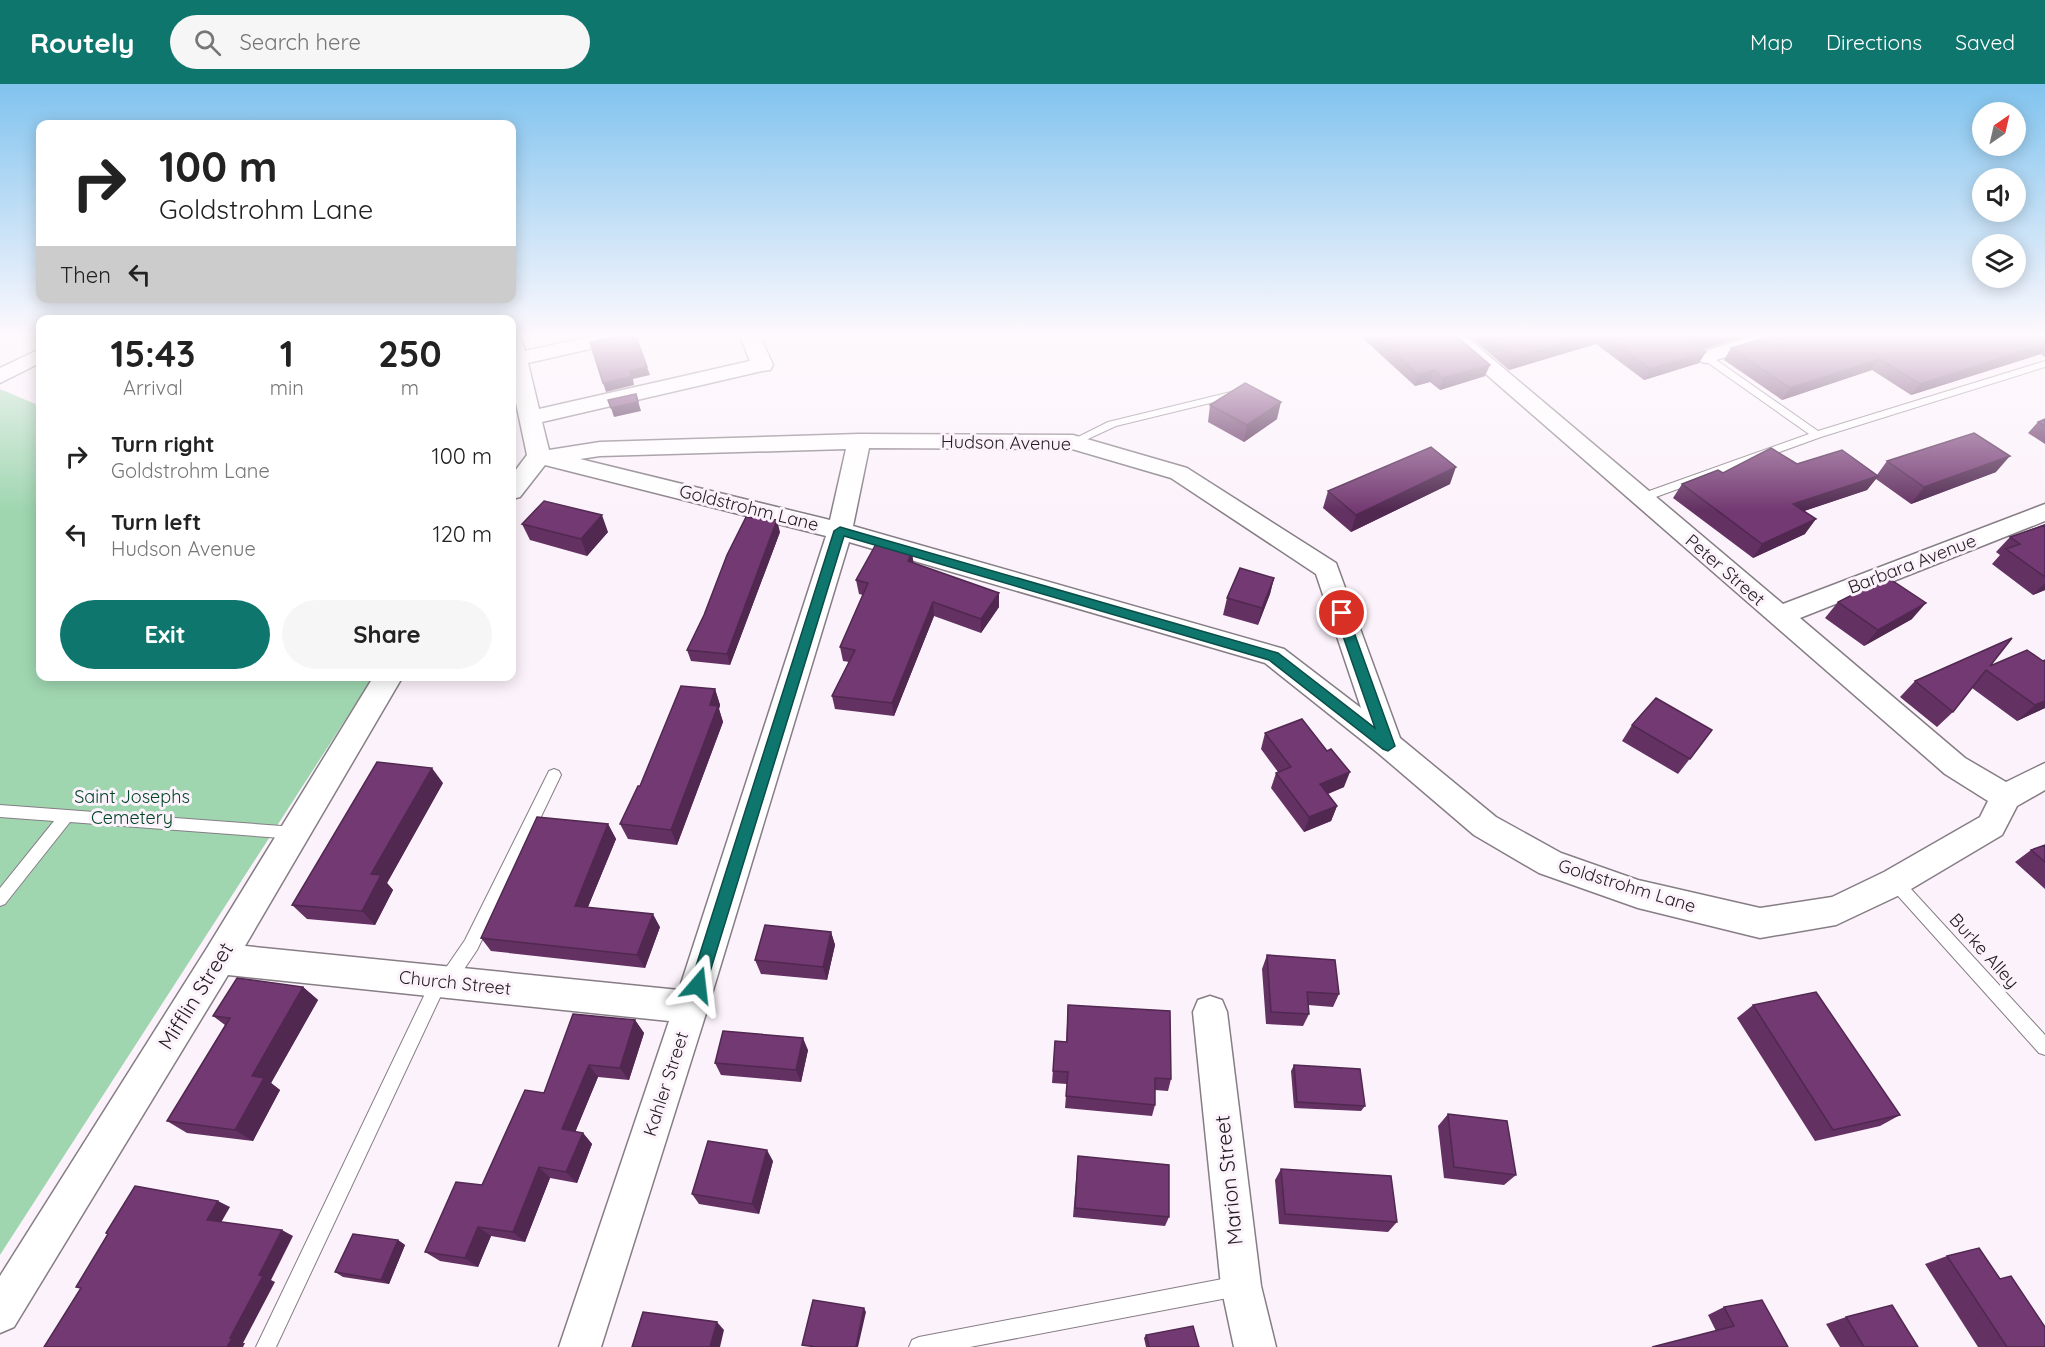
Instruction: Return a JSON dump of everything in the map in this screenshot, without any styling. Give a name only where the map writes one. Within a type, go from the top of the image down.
[{"type":"street","points":[[516,486],[538,456],[525,393]]},
{"type":"street","points":[[531,418],[640,393]]},
{"type":"street","name":"Peter Street","points":[[1519,393],[1955,766],[2006,797]]},
{"type":"street","name":"Hudson Avenue","points":[[538,456],[600,449],[859,441],[1073,442],[1179,473],[1326,569],[1388,746]]},
{"type":"street","name":"Kahler Street","points":[[580,1347],[691,1007],[840,531],[859,441]]},
{"type":"street","name":"Goldstrohm Lane","points":[[538,456],[840,531],[1274,657],[1388,746],[1485,826],[1550,863],[1638,894],[1760,923],[1836,911],[1895,882],[1991,826],[2006,797]]},
{"type":"street","name":"Barbara Avenue","points":[[1780,616],[2045,512]]},
{"type":"street","name":"Mifflin Street","points":[[0,1313],[219,959],[386,681]]},
{"type":"street","points":[[2006,797],[2045,775]]},
{"type":"street","name":"Church Street","points":[[219,959],[691,1007]]},
{"type":"street","name":"Marion Street","points":[[1210,1012],[1241,1286],[1255,1347]]},
{"type":"lane","points":[[1757,393],[1817,435]]},
{"type":"lane","points":[[1641,498],[1817,435],[1952,393]]},
{"type":"lane","points":[[1073,442],[1112,424],[1234,394]]},
{"type":"lane","points":[[266,1347],[442,982],[471,945],[554,775]]},
{"type":"lane","points":[[0,811],[295,833]]},
{"type":"lane","points":[[0,899],[67,816]]},
{"type":"lane","name":"Burke Alley","points":[[1895,882],[2045,1047]]},
{"type":"lane","points":[[919,1347],[1241,1286]]},
{"type":"green space","name":"Saint Josephs Cemetery","points":[[0,393],[9,393],[36,404],[36,681],[370,681],[0,1255]]},
{"type":"building","points":[[1229,393],[1264,393],[1281,402],[1247,425],[1210,405]]},
{"type":"building","points":[[636,394],[638,402],[611,408],[608,400]]},
{"type":"building","points":[[2045,419],[2045,426],[2038,422]]},
{"type":"building","points":[[1974,433],[2010,456],[1924,487],[1887,461]]},
{"type":"building","points":[[1431,447],[1456,467],[1356,515],[1328,491]]},
{"type":"building","points":[[1771,448],[1797,464],[1842,450],[1878,476],[1793,504],[1816,519],[1762,544],[1682,484],[1718,470],[1723,473]]},
{"type":"building","points":[[544,501],[602,515],[581,539],[522,524]]},
{"type":"building","points":[[746,517],[777,520],[727,654],[687,650],[704,615],[727,555]]},
{"type":"building","points":[[2045,525],[2045,577],[2006,549],[2020,544],[2010,537]]},
{"type":"building","points":[[876,544],[912,552],[908,561],[999,593],[981,619],[933,602],[892,703],[832,696],[855,650],[840,647],[868,583],[856,580]]},
{"type":"building","points":[[1240,568],[1274,578],[1262,608],[1227,598]]},
{"type":"building","points":[[1887,577],[1926,603],[1878,630],[1838,602]]},
{"type":"building","points":[[2012,638],[1990,666],[2027,650],[2043,661],[2045,660],[2045,701],[2035,705],[1986,670],[1953,712],[1915,681]]},
{"type":"building","points":[[681,686],[715,689],[710,705],[718,706],[671,830],[620,824],[640,786]]},
{"type":"building","points":[[1656,698],[1712,730],[1690,759],[1632,725]]},
{"type":"building","points":[[1302,719],[1327,751],[1331,749],[1350,772],[1320,784],[1337,806],[1309,817],[1276,773],[1291,767],[1265,733]]},
{"type":"building","points":[[377,762],[432,768],[371,874],[381,875],[362,911],[292,905]]},
{"type":"building","points":[[537,817],[608,824],[575,906],[653,914],[637,955],[481,938]]},
{"type":"building","points":[[2045,845],[2045,862],[2031,850]]},
{"type":"building","points":[[765,925],[831,932],[823,967],[755,960]]},
{"type":"building","points":[[1267,955],[1335,960],[1339,994],[1307,992],[1309,1014],[1271,1012]]},
{"type":"building","points":[[237,978],[303,987],[252,1076],[264,1078],[235,1130],[167,1121],[230,1018],[213,1016]]},
{"type":"building","points":[[1816,992],[1900,1115],[1833,1130],[1753,1005]]},
{"type":"building","points":[[1068,1005],[1170,1011],[1171,1079],[1155,1078],[1155,1105],[1066,1096],[1068,1072],[1053,1071],[1055,1041],[1067,1042]]},
{"type":"building","points":[[573,1014],[635,1020],[620,1068],[589,1065],[562,1129],[583,1133],[566,1172],[539,1167],[513,1232],[478,1227],[465,1258],[425,1252],[456,1182],[482,1185],[525,1090],[544,1093]]},
{"type":"building","points":[[723,1031],[803,1038],[796,1070],[715,1063]]},
{"type":"building","points":[[1294,1065],[1360,1069],[1365,1106],[1297,1102]]},
{"type":"building","points":[[1448,1114],[1507,1121],[1516,1175],[1454,1167]]},
{"type":"building","points":[[708,1141],[767,1150],[752,1204],[692,1194]]},
{"type":"building","points":[[1078,1156],[1169,1165],[1169,1217],[1075,1208]]},
{"type":"building","points":[[1281,1169],[1391,1176],[1397,1222],[1285,1214]]},
{"type":"building","points":[[135,1186],[218,1201],[207,1220],[282,1230],[259,1275],[263,1276],[227,1347],[44,1347],[81,1288],[76,1287]]},
{"type":"building","points":[[353,1234],[398,1240],[381,1280],[335,1272]]},
{"type":"building","points":[[1979,1248],[2000,1279],[2011,1276],[2045,1327],[2045,1347],[2007,1347],[1947,1256]]},
{"type":"building","points":[[813,1300],[864,1308],[856,1347],[802,1345]]},
{"type":"building","points":[[1762,1300],[1788,1347],[1652,1347],[1734,1326],[1724,1307]]},
{"type":"building","points":[[1892,1305],[1918,1347],[1864,1347],[1846,1317]]},
{"type":"building","points":[[643,1312],[717,1322],[710,1347],[632,1347]]},
{"type":"building","points":[[1193,1326],[1199,1347],[1149,1347],[1146,1335]]},
{"type":"route","points":[[698,985],[840,531],[1274,657],[1388,746],[1342,613]]}]
